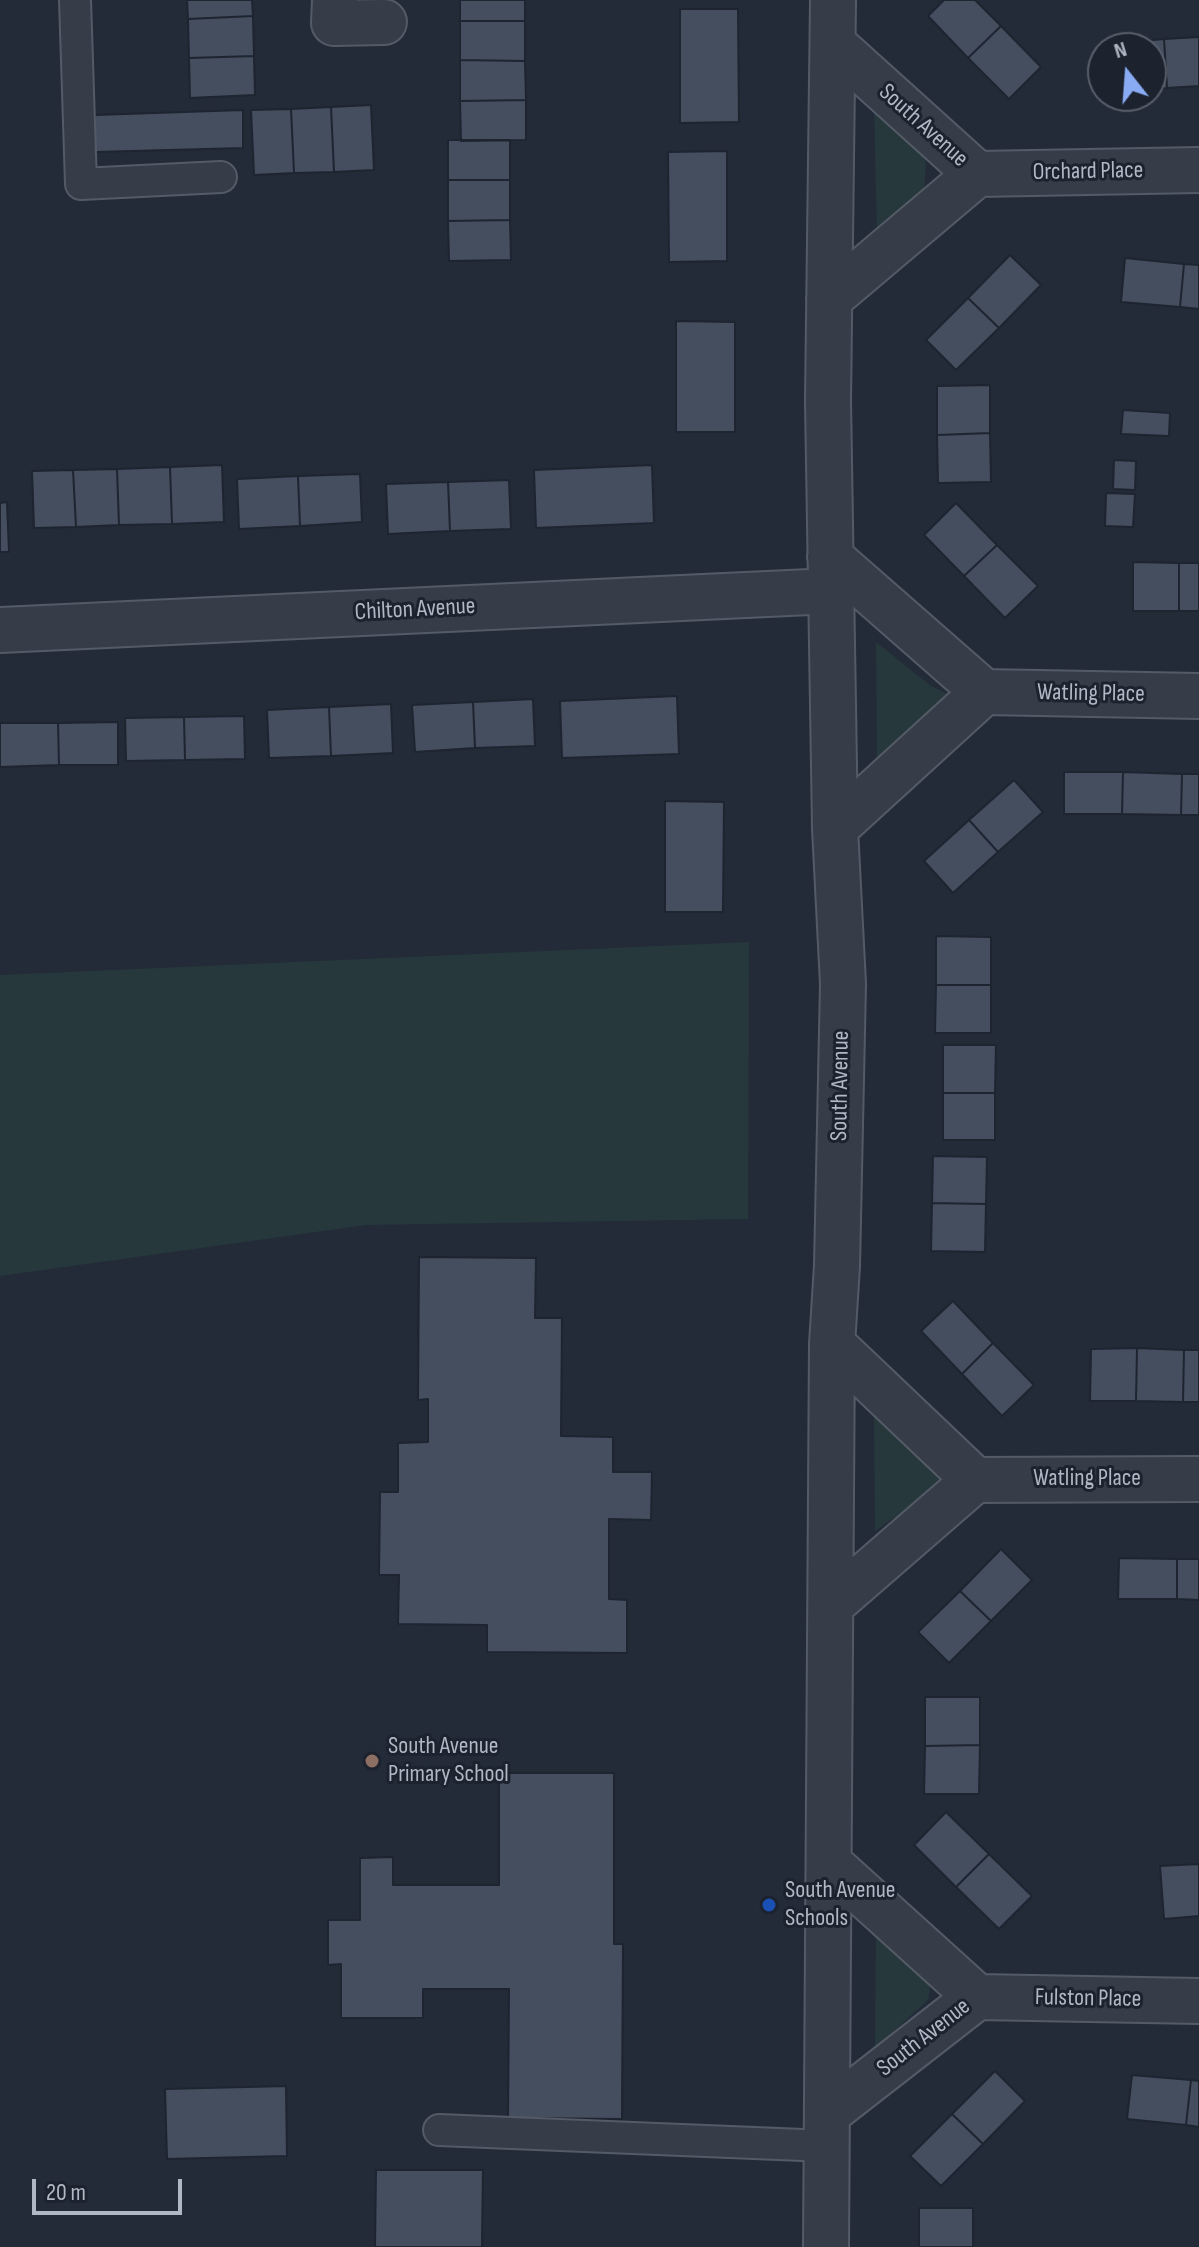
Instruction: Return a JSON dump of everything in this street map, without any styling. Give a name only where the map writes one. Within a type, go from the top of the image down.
[{"type":"street","points":[[335,0],[334,23],[384,22]]},
{"type":"street","name":"South Avenue","points":[[826,2247],[832,1344],[837,1266],[843,984],[835,828],[830,574],[829,299],[833,0]]},
{"type":"street","name":"South Avenue","points":[[829,299],[977,174],[833,44]]},
{"type":"street","name":"Orchard Place","points":[[977,174],[1199,170]]},
{"type":"street","points":[[830,574],[984,692],[835,828]]},
{"type":"street","name":"Chilton Avenue","points":[[0,630],[830,574]]},
{"type":"street","name":"Watling Place","points":[[984,692],[1199,696]]},
{"type":"street","points":[[831,1605],[975,1480],[832,1344]]},
{"type":"street","name":"Watling Place","points":[[975,1480],[1199,1479]]},
{"type":"street","name":"South Avenue","points":[[828,2129],[977,1997],[829,1863]]},
{"type":"street","name":"Fulston Place","points":[[977,1997],[1199,2001]]},
{"type":"lane","points":[[75,0],[81,184],[221,177]]},
{"type":"lane","points":[[439,2130],[828,2129]]},
{"type":"shaded area","points":[[874,101],[916,138],[926,163],[924,191],[877,238]]},
{"type":"shaded area","points":[[876,642],[931,686],[956,698],[932,712],[877,758]]},
{"type":"shaded area","points":[[749,942],[748,1219],[366,1225],[0,1276],[0,975]]},
{"type":"shaded area","points":[[874,1412],[943,1476],[933,1491],[875,1531]]},
{"type":"shaded area","points":[[876,1930],[929,1984],[930,1991],[928,2000],[875,2048]]},
{"type":"building","points":[[187,0],[252,0],[253,16],[188,19]]},
{"type":"building","points":[[460,0],[525,0],[525,21],[460,21]]},
{"type":"building","points":[[944,0],[975,0],[1001,26],[968,58],[928,16]]},
{"type":"building","points":[[680,9],[738,9],[739,122],[680,123]]},
{"type":"building","points":[[253,16],[254,56],[189,58],[188,19]]},
{"type":"building","points":[[460,21],[525,21],[525,61],[460,60]]},
{"type":"building","points":[[1001,26],[1041,67],[1009,99],[968,58]]},
{"type":"building","points":[[1199,37],[1199,86],[1167,88],[1167,39]]},
{"type":"building","points":[[254,56],[255,95],[190,98],[189,58]]},
{"type":"building","points":[[460,60],[525,61],[526,100],[460,101]]},
{"type":"building","points":[[526,100],[526,140],[461,141],[460,101]]},
{"type":"building","points":[[371,105],[374,170],[334,172],[331,107]]},
{"type":"building","points":[[331,107],[334,172],[294,173],[291,109]]},
{"type":"building","points":[[291,109],[294,173],[254,175],[251,110]]},
{"type":"building","points":[[243,110],[243,148],[95,152],[95,115]]},
{"type":"building","points":[[448,140],[510,140],[510,180],[448,180]]},
{"type":"building","points":[[727,151],[727,261],[669,262],[668,152]]},
{"type":"building","points":[[448,180],[510,180],[510,220],[448,221]]},
{"type":"building","points":[[510,220],[511,260],[449,261],[448,221]]},
{"type":"building","points":[[1010,255],[1041,285],[999,328],[968,298]]},
{"type":"building","points":[[1125,258],[1184,264],[1180,307],[1121,302]]},
{"type":"building","points":[[1184,264],[1199,265],[1199,309],[1180,307]]},
{"type":"building","points":[[968,298],[999,328],[956,370],[926,340]]},
{"type":"building","points":[[676,321],[735,322],[735,432],[676,432]]},
{"type":"building","points":[[990,385],[990,433],[937,435],[937,386]]},
{"type":"building","points":[[1123,410],[1170,413],[1169,436],[1121,434]]},
{"type":"building","points":[[990,433],[991,482],[938,483],[937,435]]},
{"type":"building","points":[[1114,460],[1136,461],[1135,490],[1113,489]]},
{"type":"building","points":[[222,465],[224,522],[172,524],[170,467]]},
{"type":"building","points":[[652,465],[654,523],[536,528],[534,470]]},
{"type":"building","points":[[170,467],[172,524],[119,525],[117,469]]},
{"type":"building","points":[[117,469],[119,525],[76,527],[73,470]]},
{"type":"building","points":[[73,470],[76,527],[34,528],[32,471]]},
{"type":"building","points":[[360,474],[362,522],[300,526],[298,476]]},
{"type":"building","points":[[298,476],[300,526],[239,529],[237,479]]},
{"type":"building","points":[[509,480],[511,529],[450,531],[448,482]]},
{"type":"building","points":[[448,482],[450,531],[388,534],[386,484]]},
{"type":"building","points":[[1106,493],[1135,494],[1133,527],[1105,526]]},
{"type":"building","points":[[7,502],[9,552],[0,552],[0,503]]},
{"type":"building","points":[[956,503],[997,545],[964,576],[924,535]]},
{"type":"building","points":[[997,545],[1038,586],[1005,618],[964,576]]},
{"type":"building","points":[[1133,562],[1179,563],[1179,611],[1133,611]]},
{"type":"building","points":[[1179,563],[1199,563],[1199,611],[1179,611]]},
{"type":"building","points":[[677,696],[679,754],[562,758],[560,701]]},
{"type":"building","points":[[533,699],[535,746],[475,748],[473,702]]},
{"type":"building","points":[[473,702],[475,748],[415,752],[412,705]]},
{"type":"building","points":[[391,704],[393,753],[331,756],[329,707]]},
{"type":"building","points":[[329,707],[331,756],[269,758],[267,710]]},
{"type":"building","points":[[244,716],[245,759],[185,760],[184,717]]},
{"type":"building","points":[[184,717],[185,760],[126,761],[125,718]]},
{"type":"building","points":[[118,722],[118,765],[59,765],[58,723]]},
{"type":"building","points":[[0,723],[58,723],[59,765],[0,767]]},
{"type":"building","points":[[1064,772],[1123,772],[1122,814],[1064,814]]},
{"type":"building","points":[[1123,772],[1182,774],[1181,815],[1122,814]]},
{"type":"building","points":[[1182,774],[1199,774],[1199,815],[1181,815]]},
{"type":"building","points":[[1014,780],[1043,812],[998,852],[969,820]]},
{"type":"building","points":[[665,801],[724,802],[723,912],[665,912]]},
{"type":"building","points":[[969,820],[998,852],[953,893],[924,861]]},
{"type":"building","points":[[936,936],[991,937],[991,985],[936,985]]},
{"type":"building","points":[[936,985],[991,985],[991,1033],[935,1033]]},
{"type":"building","points":[[943,1045],[996,1045],[995,1093],[943,1093]]},
{"type":"building","points":[[943,1093],[995,1093],[995,1140],[943,1140]]},
{"type":"building","points":[[933,1156],[987,1157],[986,1204],[932,1203]]},
{"type":"building","points":[[932,1203],[986,1204],[985,1252],[931,1251]]},
{"type":"building","points":[[419,1257],[536,1258],[535,1318],[562,1318],[561,1436],[613,1437],[613,1472],[652,1472],[651,1520],[609,1519],[609,1599],[627,1600],[627,1653],[487,1652],[487,1625],[398,1624],[399,1575],[379,1575],[380,1492],[398,1492],[398,1443],[428,1442],[428,1399],[418,1400]]},
{"type":"building","points":[[953,1301],[993,1343],[962,1374],[921,1331]]},
{"type":"building","points":[[993,1343],[1034,1385],[1002,1416],[962,1374]]},
{"type":"building","points":[[1137,1348],[1136,1401],[1090,1401],[1091,1349]]},
{"type":"building","points":[[1137,1348],[1184,1350],[1183,1402],[1136,1401]]},
{"type":"building","points":[[1184,1350],[1199,1350],[1199,1402],[1183,1402]]},
{"type":"building","points":[[1001,1549],[1032,1580],[991,1621],[960,1591]]},
{"type":"building","points":[[1119,1558],[1177,1559],[1177,1599],[1118,1599]]},
{"type":"building","points":[[1177,1559],[1199,1559],[1199,1600],[1177,1599]]},
{"type":"building","points":[[960,1591],[991,1621],[949,1663],[918,1632]]},
{"type":"building","points":[[925,1697],[980,1697],[980,1745],[925,1746]]},
{"type":"building","points":[[980,1745],[979,1794],[924,1794],[925,1746]]},
{"type":"building","points":[[499,1773],[614,1773],[614,1944],[623,1944],[622,2119],[508,2118],[509,1989],[423,1989],[423,2018],[341,2018],[341,1964],[328,1965],[328,1920],[360,1920],[360,1858],[393,1857],[393,1885],[499,1885]]},
{"type":"building","points":[[946,1812],[989,1854],[956,1887],[914,1845]]},
{"type":"building","points":[[989,1854],[1032,1896],[999,1929],[956,1887]]},
{"type":"building","points":[[1199,1864],[1199,1916],[1164,1919],[1160,1866]]},
{"type":"building","points":[[995,2071],[1025,2101],[983,2144],[952,2114]]},
{"type":"building","points":[[1132,2075],[1191,2080],[1186,2125],[1127,2119]]},
{"type":"building","points":[[1191,2080],[1199,2081],[1199,2127],[1186,2125]]},
{"type":"building","points":[[286,2086],[287,2156],[167,2159],[165,2089]]},
{"type":"building","points":[[952,2114],[983,2144],[941,2186],[910,2156]]},
{"type":"building","points":[[376,2170],[483,2170],[482,2247],[375,2247]]},
{"type":"building","points":[[919,2208],[973,2208],[973,2247],[919,2247]]},
{"type":"place","name":"South Avenue Primary School","points":[[372,1761]]},
{"type":"place","name":"South Avenue Schools","points":[[769,1905]]}]
